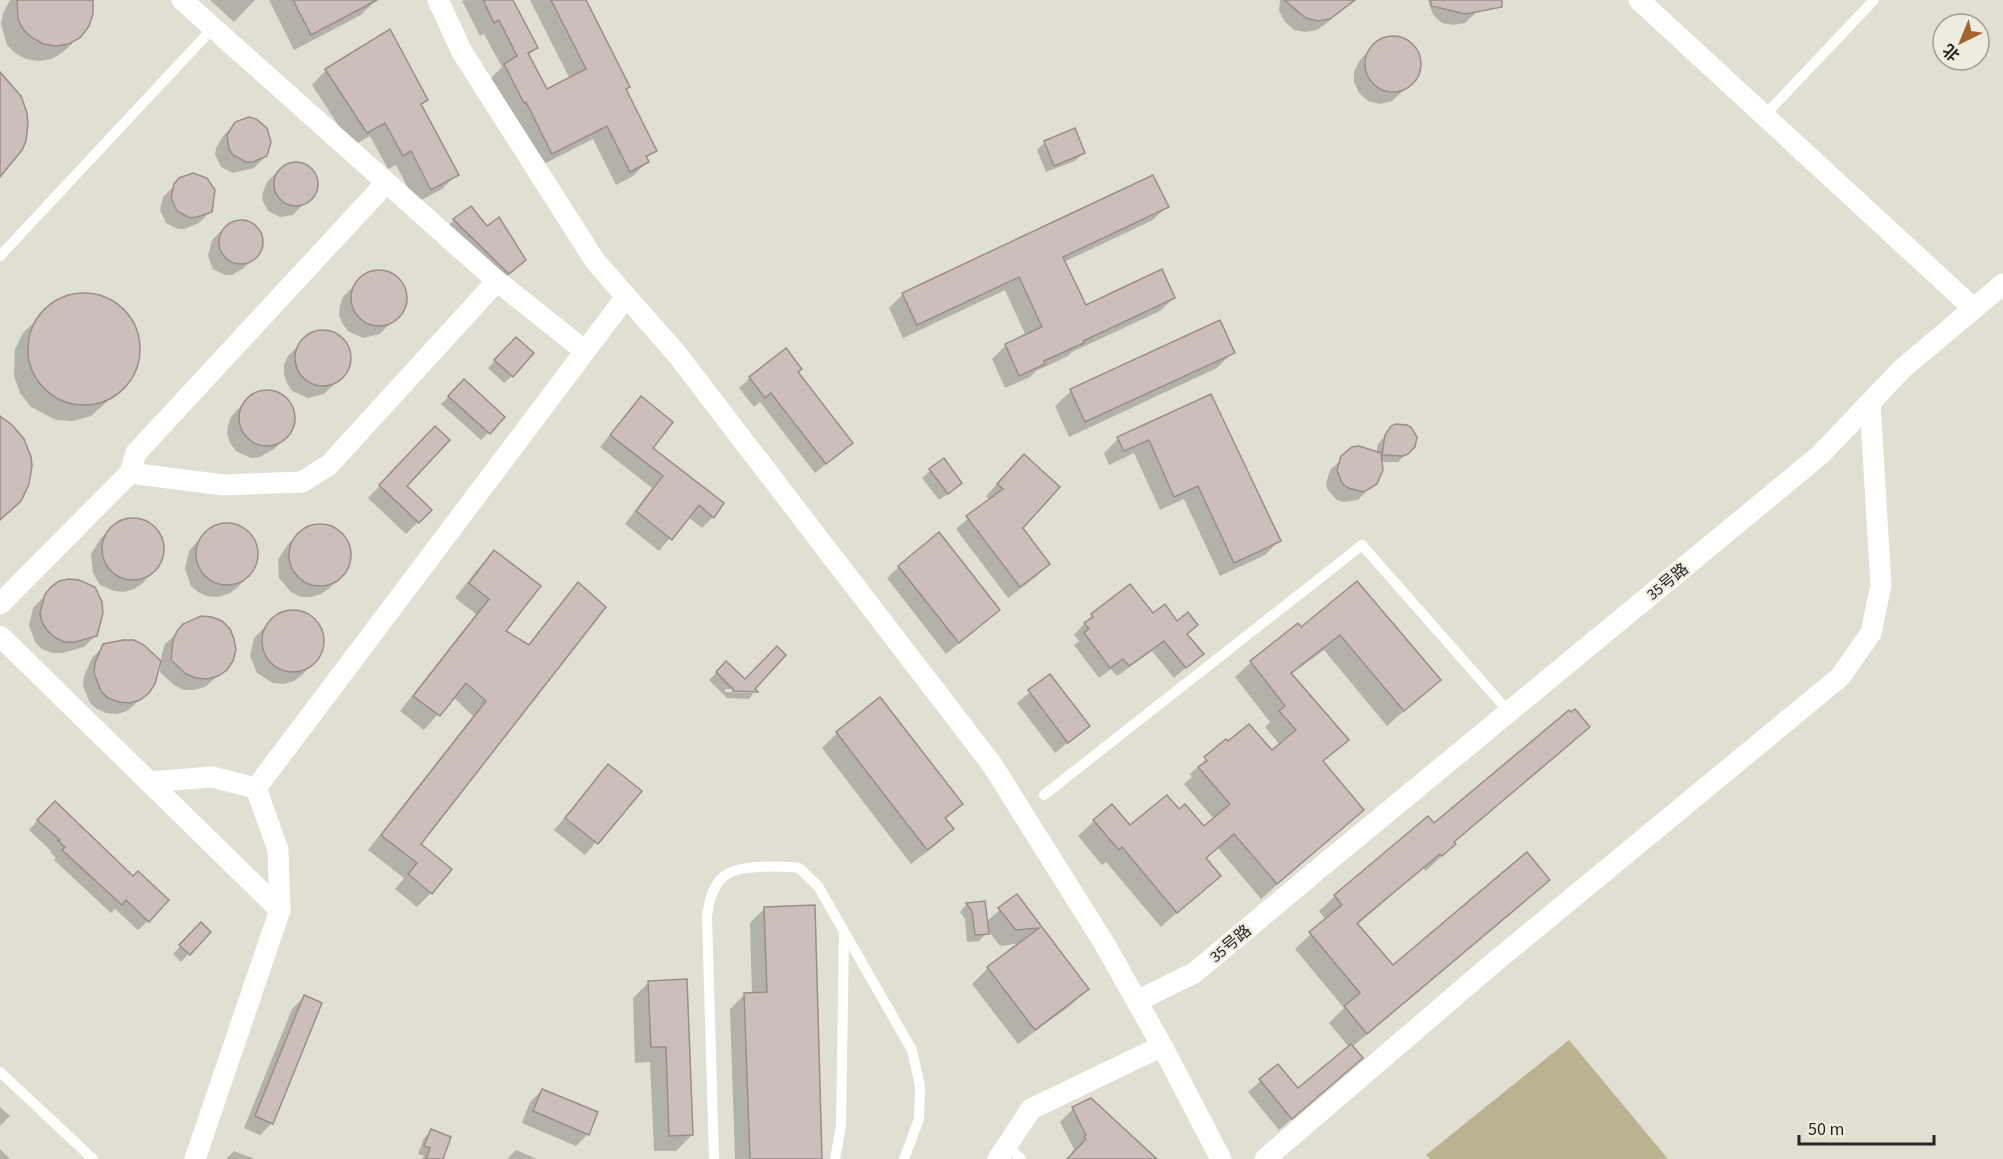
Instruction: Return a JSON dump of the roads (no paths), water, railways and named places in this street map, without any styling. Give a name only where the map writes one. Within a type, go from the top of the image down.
[{"type":"street","points":[[182,0],[496,281],[585,351]]},
{"type":"street","points":[[438,0],[462,52],[595,261],[676,353],[993,766],[1104,942],[1221,1159]]},
{"type":"street","points":[[1640,0],[1974,309]]},
{"type":"street","points":[[0,604],[130,473],[136,453],[386,183]]},
{"type":"street","points":[[130,473],[223,485],[302,482],[329,465],[496,281]]},
{"type":"street","name":"35号路","points":[[1137,1001],[1194,973],[1820,455],[1902,369],[2003,284]]},
{"type":"street","points":[[256,788],[626,297]]},
{"type":"street","points":[[1265,1159],[1491,965],[1840,677],[1871,633],[1881,585],[1870,403]]},
{"type":"street","points":[[0,636],[280,910]]},
{"type":"street","points":[[149,782],[212,777],[256,788]]},
{"type":"street","points":[[195,1159],[280,910],[278,850],[256,788]]},
{"type":"street","points":[[1008,1154],[1031,1109],[1162,1046]]},
{"type":"lane","points":[[1765,115],[1874,0]]},
{"type":"lane","points":[[0,256],[213,28]]},
{"type":"lane","points":[[1044,795],[1362,545],[1508,711]]},
{"type":"lane","points":[[714,1159],[707,917],[710,899],[717,885],[729,873],[756,867],[799,868],[818,886],[912,1050],[920,1086],[919,1119],[904,1159]]},
{"type":"lane","points":[[835,1159],[840,1126],[844,933]]},
{"type":"lane","points":[[0,1072],[93,1159]]}]
